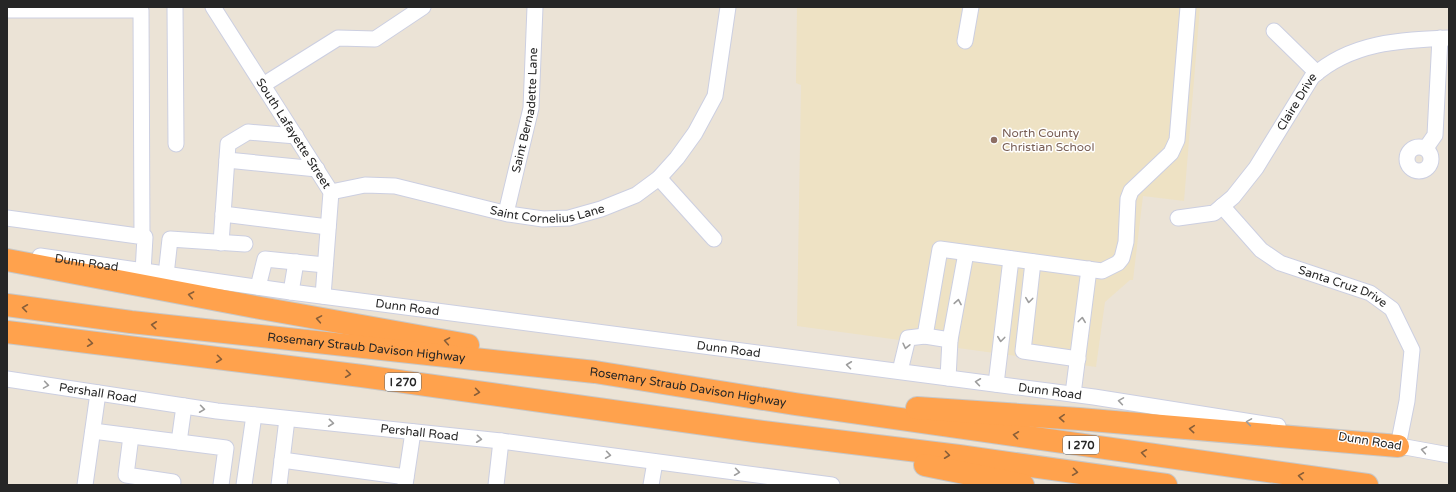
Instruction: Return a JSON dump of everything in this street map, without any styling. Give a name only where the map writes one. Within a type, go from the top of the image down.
[{"type":"highway","points":[[7,260],[247,306],[464,344],[595,372]]},
{"type":"highway","name":"Rosemary Straub Davison Highway","points":[[7,305],[131,322],[595,372],[795,404],[1367,485]]},
{"type":"highway","name":"I 270","points":[[7,332],[362,376],[755,431],[959,456],[1166,485]]},
{"type":"highway","points":[[7,347],[51,338]]},
{"type":"highway","points":[[795,404],[821,401],[852,403],[1087,420],[1398,446]]},
{"type":"highway","points":[[755,431],[1023,485]]},
{"type":"street","points":[[175,7],[176,144]]},
{"type":"street","name":"South Lafayette Street","points":[[213,7],[331,192],[323,296]]},
{"type":"street","points":[[263,85],[338,38],[375,39],[423,7]]},
{"type":"street","name":"Saint Bernadette Lane","points":[[506,213],[531,108],[535,7]]},
{"type":"street","name":"Saint Cornelius Lane","points":[[331,192],[365,185],[395,186],[506,213],[543,219],[569,218],[601,209],[636,195],[659,178],[677,158],[695,133],[715,96],[728,7]]},
{"type":"street","points":[[965,41],[970,7]]},
{"type":"street","points":[[926,336],[940,249],[1102,271],[1118,263],[1122,258],[1126,242],[1128,199],[1131,191],[1171,153],[1177,140],[1188,7]]},
{"type":"street","points":[[7,10],[142,10],[142,237]]},
{"type":"street","points":[[1274,31],[1317,73]]},
{"type":"street","points":[[1426,148],[1435,135],[1444,38]]},
{"type":"street","name":"Claire Drive","points":[[1178,218],[1214,213],[1233,196],[1256,168],[1312,77],[1324,67],[1365,48],[1395,41],[1444,38]]},
{"type":"street","points":[[221,243],[228,144],[248,132],[296,136]]},
{"type":"street","points":[[227,160],[317,169]]},
{"type":"street","points":[[659,178],[714,239]]},
{"type":"street","name":"Santa Cruz Drive","points":[[1222,206],[1261,250],[1280,263],[1370,293],[1392,309],[1412,350],[1407,401],[1398,446]]},
{"type":"street","points":[[224,214],[328,227]]},
{"type":"street","points":[[7,218],[145,237],[142,272]]},
{"type":"street","points":[[166,275],[170,239],[245,244]]},
{"type":"street","name":"Dunn Road","points":[[7,252],[291,292],[1073,394],[1449,455]]},
{"type":"street","points":[[948,378],[950,340],[966,253]]},
{"type":"street","points":[[258,287],[264,259],[325,266]]},
{"type":"street","points":[[996,384],[1011,259]]},
{"type":"street","points":[[291,292],[296,262]]},
{"type":"street","points":[[1033,262],[1023,351],[1078,359]]},
{"type":"street","points":[[1073,394],[1089,269]]},
{"type":"street","points":[[900,371],[908,338],[926,336],[950,340]]},
{"type":"street","name":"Pershall Road","points":[[7,379],[184,406],[287,419],[501,441],[827,485]]},
{"type":"street","points":[[85,485],[98,393]]},
{"type":"street","points":[[180,442],[184,406]]},
{"type":"street","points":[[244,485],[254,415]]},
{"type":"street","points":[[279,485],[287,419]]},
{"type":"street","points":[[93,431],[226,448],[221,485]]},
{"type":"street","points":[[282,460],[406,481],[412,432]]},
{"type":"street","points":[[131,436],[126,475],[173,482]]},
{"type":"street","points":[[496,485],[501,441]]},
{"type":"street","points":[[652,485],[654,462]]},
{"type":"shaded area","name":"North County Christian School","points":[[797,7],[1200,7],[1184,201],[1143,196],[1133,280],[1130,280],[1105,302],[1096,367],[797,326],[801,85],[796,83]]},
{"type":"place","name":"North County Christian School","points":[[994,140]]}]
